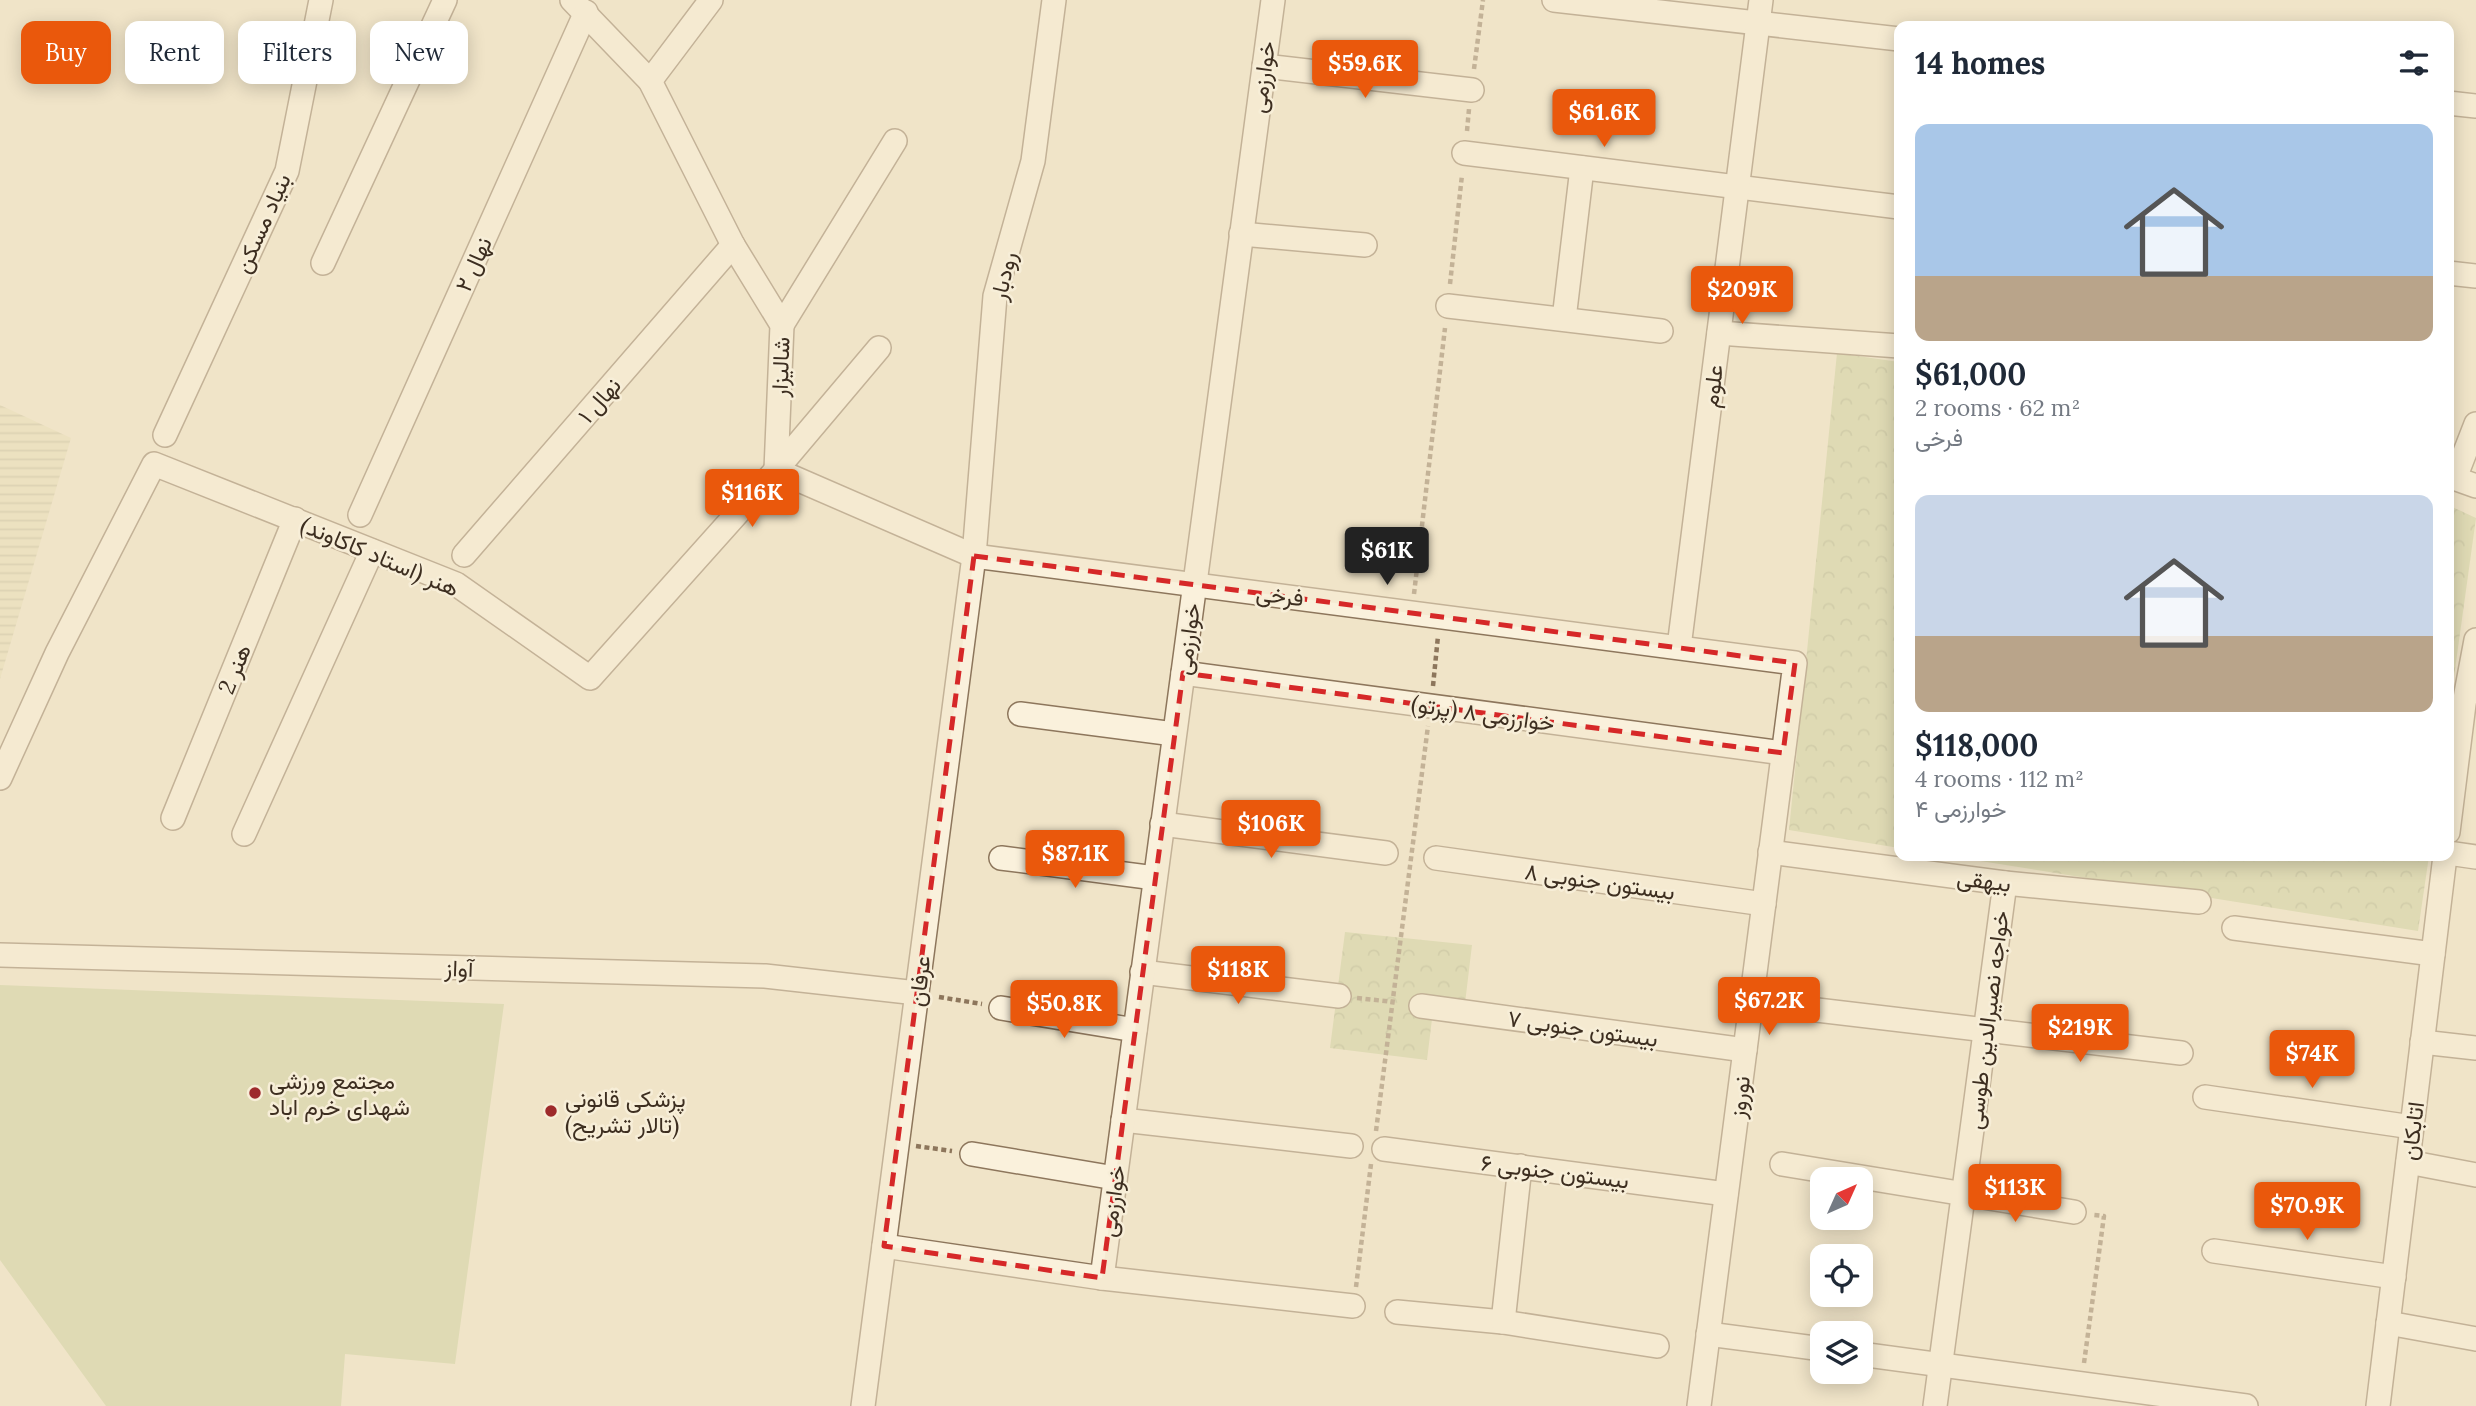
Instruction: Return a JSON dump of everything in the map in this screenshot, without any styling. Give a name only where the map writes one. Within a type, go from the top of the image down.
[{"type":"street","name":"بنیاد مسکن","points":[[165,435],[287,171],[321,0]]},
{"type":"street","points":[[323,263],[444,0]]},
{"type":"street","points":[[650,81],[711,0]]},
{"type":"street","name":"رودبار","points":[[974,556],[995,296],[1034,161],[1054,0]]},
{"type":"street","name":"خوارزمی","points":[[1102,1278],[1273,0]]},
{"type":"street","points":[[1555,0],[1760,11],[1894,38]]},
{"type":"street","name":"شالیزار","points":[[579,6],[650,81],[733,245],[782,324],[776,470]]},
{"type":"street","name":"نهال ۲","points":[[360,515],[579,6]]},
{"type":"street","name":"علوم","points":[[1679,647],[1760,11]]},
{"type":"street","points":[[1264,66],[1472,90]]},
{"type":"street","points":[[2454,104],[2476,106]]},
{"type":"street","points":[[782,324],[895,141]]},
{"type":"street","points":[[1464,153],[1894,206]]},
{"type":"street","points":[[1564,320],[1582,168]]},
{"type":"street","points":[[1241,234],[1365,246]]},
{"type":"street","name":"نهال ۱","points":[[464,555],[733,245]]},
{"type":"street","points":[[2454,274],[2476,276]]},
{"type":"street","points":[[1448,306],[1661,331]]},
{"type":"street","points":[[1719,333],[1894,346]]},
{"type":"street","points":[[879,348],[776,470],[974,556]]},
{"type":"street","points":[[2454,471],[2476,424]]},
{"type":"street","name":"هنر (استاد کاکاوند)","points":[[0,778],[57,653],[154,464],[456,584],[590,678],[776,470]]},
{"type":"street","points":[[2454,478],[2476,486]]},
{"type":"street","name":"هنر 2","points":[[173,818],[295,519]]},
{"type":"street","points":[[244,834],[372,551]]},
{"type":"street","name":"فرخی","points":[[974,556],[1794,663]]},
{"type":"street","name":"عرفان","points":[[863,1406],[974,556]]},
{"type":"street","points":[[2454,797],[2470,705],[2476,639]]},
{"type":"street","name":"نوروز","points":[[1699,1406],[1794,663]]},
{"type":"street","name":"خوارزمی ۸ (پرتو)","points":[[1182,673],[1783,753]]},
{"type":"street","points":[[1020,714],[1174,734]]},
{"type":"street","points":[[1162,824],[1385,853]]},
{"type":"street","name":"بیهقی","points":[[1770,852],[2004,883],[2199,902]]},
{"type":"street","points":[[2454,855],[2476,857]]},
{"type":"street","points":[[1001,858],[1155,878]]},
{"type":"street","name":"بیستون جنوبی ۸","points":[[1436,858],[1764,904]]},
{"type":"street","name":"اتابکان","points":[[2378,1406],[2446,861]]},
{"type":"street","name":"خواجه نصیرالدین طوسی","points":[[1935,1406],[2004,883]]},
{"type":"street","points":[[2234,928],[2433,954]]},
{"type":"street","name":"آواز","points":[[0,955],[765,976],[917,993]]},
{"type":"street","points":[[1142,972],[1339,996]]},
{"type":"street","name":"بیستون جنوبی ۷","points":[[1421,1006],[1745,1050]]},
{"type":"street","points":[[1001,1008],[1135,1030]]},
{"type":"street","points":[[1800,1008],[2180,1054]]},
{"type":"street","points":[[2423,1042],[2476,1048]]},
{"type":"street","points":[[2205,1097],[2412,1127]]},
{"type":"street","points":[[1123,1120],[1351,1146]]},
{"type":"street","name":"بیستون جنوبی ۶","points":[[1377,1148],[1726,1194]]},
{"type":"street","points":[[972,1154],[1115,1178]]},
{"type":"street","points":[[2408,1162],[2476,1175]]},
{"type":"street","points":[[1782,1164],[2074,1212]]},
{"type":"street","points":[[1503,1322],[1521,1167]]},
{"type":"street","points":[[884,1246],[1102,1278],[1353,1306]]},
{"type":"street","points":[[2214,1251],[2394,1277]]},
{"type":"street","points":[[1398,1312],[1503,1322],[1657,1346]]},
{"type":"street","points":[[2388,1323],[2476,1339]]},
{"type":"street","points":[[1708,1334],[1810,1347]]},
{"type":"street","points":[[1873,1356],[2081,1386],[2246,1406]]},
{"type":"path","points":[[1353,1306],[1377,1148],[1392,1002],[1441,616]]},
{"type":"path","points":[[1385,853],[1436,858]]},
{"type":"path","points":[[917,993],[1001,1008]]},
{"type":"path","points":[[1339,996],[1421,1006]]},
{"type":"path","points":[[898,1144],[972,1154]]},
{"type":"path","points":[[2074,1212],[2104,1216],[2081,1386]]},
{"type":"highlighted area","points":[[974,556],[1795,663],[1783,753],[1183,673],[1102,1278],[884,1246]]},
{"type":"shaded area","points":[[0,405],[71,438],[0,679]]},
{"type":"green space","points":[[1837,353],[1894,361],[1894,847],[1789,830]]},
{"type":"green space","points":[[2454,508],[2476,518],[2454,677]]},
{"type":"green space","points":[[1980,861],[2428,861],[2418,931]]},
{"type":"green space","points":[[1345,932],[1472,945],[1463,1020],[1432,1019],[1427,1060],[1330,1048]]},
{"type":"green space","points":[[0,985],[504,1004],[455,1364],[345,1354],[341,1406],[106,1406],[0,1260]]},
{"type":"place","name":"مجتمع ورزشی شهدای خرم اباد","points":[[255,1093]]},
{"type":"place","name":"پزشکی قانونی (تالار تشریح)","points":[[551,1111]]}]
